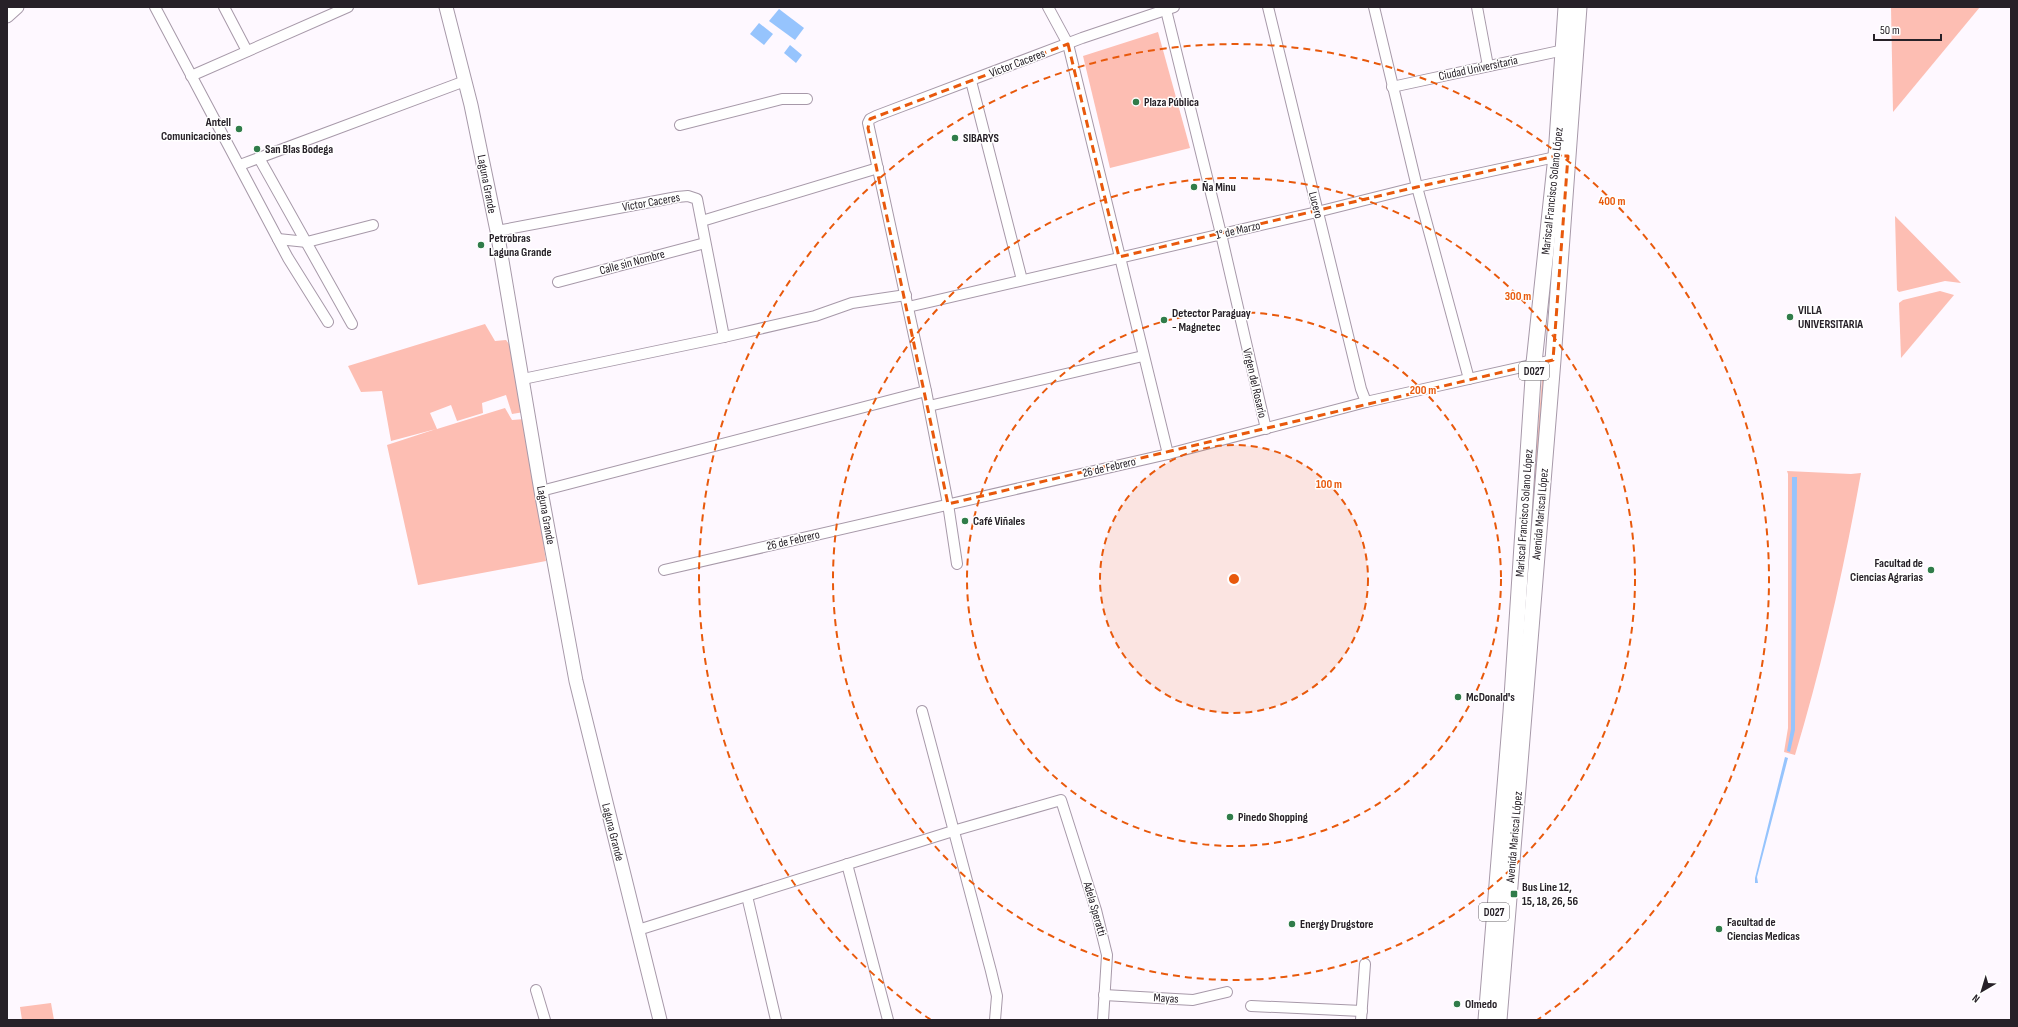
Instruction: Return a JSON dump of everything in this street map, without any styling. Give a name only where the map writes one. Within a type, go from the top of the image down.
[{"type":"highway","name":"Mariscal Francisco Solano López","points":[[1486,1020],[1509,736],[1534,363],[1562,156],[1566,7]]},
{"type":"highway","name":"Avenida Mariscal López","points":[[1499,1020],[1553,360],[1562,156],[1579,7]]},
{"type":"highway","points":[[1500,783],[1504,746],[1509,736]]},
{"type":"main road","points":[[7,16],[17,7]]},
{"type":"main road","name":"Laguna Grande","points":[[446,7],[466,81],[497,231],[541,491],[576,681],[660,1020]]},
{"type":"street","points":[[155,7],[278,239],[328,322]]},
{"type":"street","points":[[224,7],[248,51]]},
{"type":"street","points":[[191,76],[348,7]]},
{"type":"street","points":[[1048,7],[1068,44],[1168,454]]},
{"type":"street","name":"Lucero","points":[[1268,7],[1361,389],[1366,402]]},
{"type":"street","points":[[1374,7],[1417,187],[1469,379]]},
{"type":"street","points":[[1477,7],[1488,66]]},
{"type":"street","name":"Victor Caceres","points":[[878,168],[868,128],[870,119],[1068,44],[1170,8]]},
{"type":"street","name":"Virgen del Rosario","points":[[1170,8],[1266,429]]},
{"type":"street","name":"Ciudad Universitaria","points":[[1392,87],[1564,50]]},
{"type":"street","points":[[240,166],[466,81]]},
{"type":"street","points":[[971,81],[1022,280]]},
{"type":"street","points":[[680,125],[782,99],[807,99]]},
{"type":"street","name":"1° de Marzo","points":[[908,306],[1318,212],[1417,187],[1562,156]]},
{"type":"street","points":[[259,158],[352,324]]},
{"type":"street","points":[[724,337],[702,221],[878,168],[929,406],[948,504],[957,564]]},
{"type":"street","name":"Victor Caceres","points":[[497,231],[688,196],[697,199],[702,221]]},
{"type":"street","points":[[278,239],[307,242],[373,225]]},
{"type":"street","name":"Calle sin Nombre","points":[[558,282],[705,243]]},
{"type":"street","points":[[523,379],[724,337],[815,316],[852,303],[906,295]]},
{"type":"street","points":[[929,406],[1143,356]]},
{"type":"street","name":"26 de Febrero","points":[[664,570],[1168,454],[1366,402],[1534,363],[1553,360]]},
{"type":"street","points":[[541,491],[926,391]]},
{"type":"street","points":[[922,711],[997,996],[996,1020]]},
{"type":"street","name":"Adela Speratti","points":[[953,831],[1061,800],[1096,910],[1107,955],[1102,1020]]},
{"type":"street","points":[[638,930],[953,831]]},
{"type":"street","points":[[847,864],[888,1020]]},
{"type":"street","points":[[747,896],[776,1020]]},
{"type":"street","points":[[1251,1006],[1361,1016],[1365,964]]},
{"type":"street","points":[[536,990],[545,1020]]},
{"type":"street","name":"Mayas","points":[[1104,995],[1193,1000],[1227,992]]},
{"type":"highlighted area","points":[[1068,44],[1119,257],[1417,187],[1556,156],[1568,156],[1553,360],[948,504],[868,128],[870,119],[876,116]]},
{"type":"shaded area","points":[[1891,7],[1980,7],[1893,112]]},
{"type":"shaded area","name":"Plaza Pública","points":[[1158,32],[1190,148],[1110,168],[1083,56]]},
{"type":"shaded area","points":[[1895,216],[1961,283],[1945,281],[1899,292],[1897,290]]},
{"type":"shaded area","points":[[1940,291],[1954,295],[1901,358],[1899,303],[1903,300]]},
{"type":"shaded area","points":[[485,324],[495,341],[506,340],[514,351],[524,412],[512,414],[506,395],[482,403],[483,413],[457,421],[451,405],[430,413],[437,429],[505,408],[512,420],[525,419],[546,561],[418,585],[387,445],[436,429],[391,441],[382,391],[361,392],[348,366]]},
{"type":"shaded area","points":[[1545,366],[1514,772],[1510,775],[1543,367]]},
{"type":"shaded area","points":[[1787,471],[1851,474],[1861,473],[1832,615],[1815,685],[1795,755],[1784,752],[1788,728]]},
{"type":"shaded area","points":[[51,1003],[54,1020],[22,1020],[20,1007]]},
{"type":"water","points":[[779,9],[804,28],[795,40],[769,21]]},
{"type":"water","points":[[759,23],[773,34],[764,45],[750,34]]},
{"type":"water","points":[[790,45],[802,55],[796,63],[784,53]]},
{"type":"water","points":[[1792,477],[1797,477],[1795,730],[1790,752],[1787,751],[1791,729]]},
{"type":"water","points":[[1785,757],[1788,758],[1757,877],[1758,883],[1755,883],[1755,878]]},
{"type":"place","name":"Plaza Pública","points":[[1136,102]]},
{"type":"place","name":"Antell Comunicaciones","points":[[239,129]]},
{"type":"place","name":"SIBARYS","points":[[955,138]]},
{"type":"place","name":"San Blas Bodega","points":[[257,149]]},
{"type":"place","name":"Ña Minu","points":[[1194,187]]},
{"type":"place","name":"Petrobras Laguna Grande","points":[[481,245]]},
{"type":"place","name":"VILLA UNIVERSITARIA","points":[[1790,317]]},
{"type":"place","name":"Detector Paraguay - Magnetec","points":[[1164,320]]},
{"type":"place","name":"Café Viñales","points":[[965,521]]},
{"type":"place","name":"Facultad de Ciencias Agrarias","points":[[1931,570]]},
{"type":"place","name":"McDonald's","points":[[1458,697]]},
{"type":"place","name":"Pinedo Shopping","points":[[1230,817]]},
{"type":"place","name":"Bus Line 12, 15, 18, 26, 56","points":[[1514,894]]},
{"type":"place","name":"Energy Drugstore","points":[[1292,924]]},
{"type":"place","name":"Facultad de Ciencias Medicas","points":[[1719,929]]},
{"type":"place","name":"Olmedo","points":[[1457,1004]]}]
